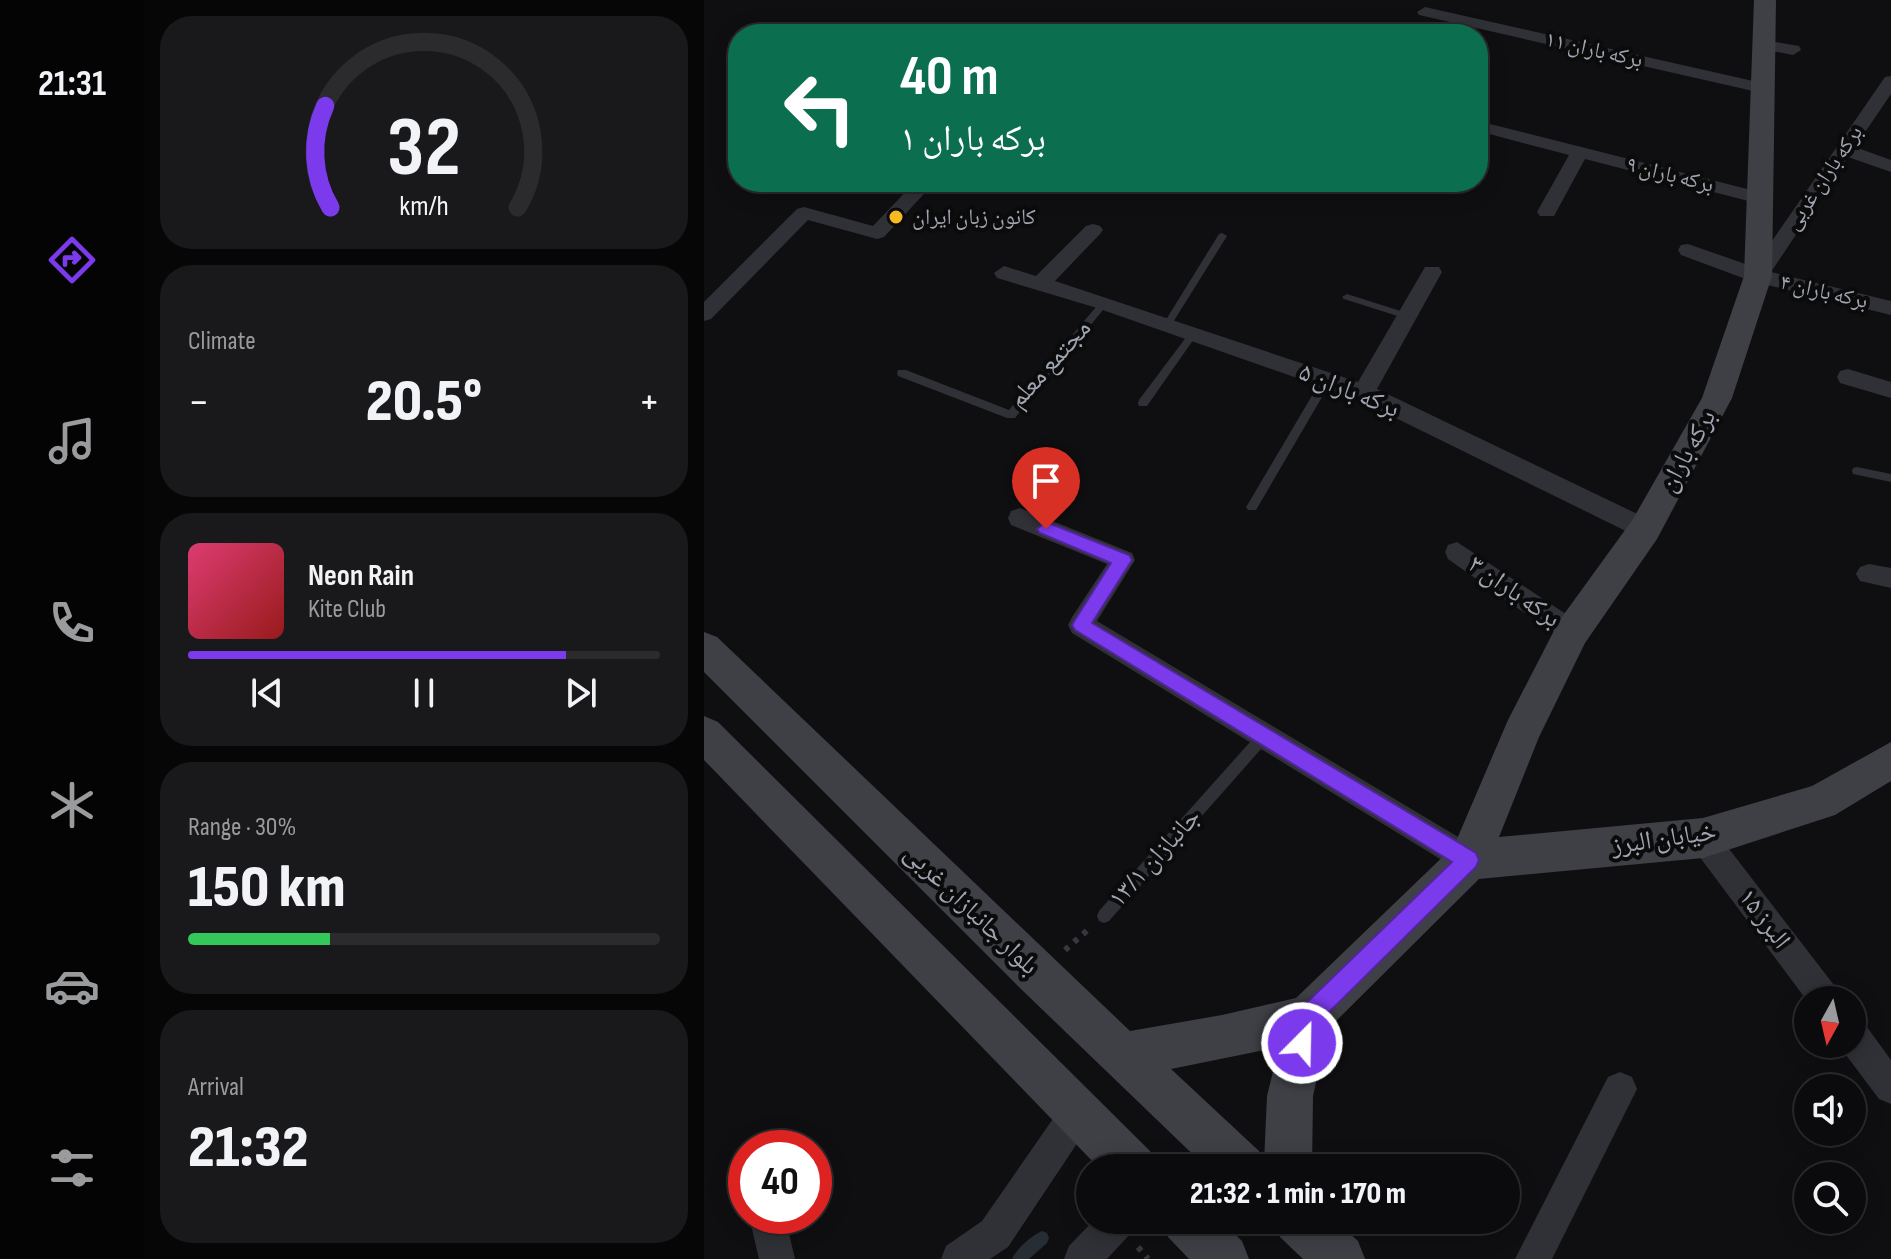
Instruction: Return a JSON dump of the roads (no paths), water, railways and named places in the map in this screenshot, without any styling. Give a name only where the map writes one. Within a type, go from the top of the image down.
[{"type":"street","name":"برکه باران","points":[[1469,860],[1522,732],[1572,632],[1645,529],[1717,398],[1758,276],[1765,0]]},
{"type":"street","name":"برکه باران ۱۱","points":[[1425,12],[1478,24]]},
{"type":"street","name":"برکه باران ۱۱","points":[[1488,26],[1762,88]]},
{"type":"street","points":[[1763,45],[1793,50]]},
{"type":"street","name":"برکه باران غربی","points":[[1758,276],[1891,81]]},
{"type":"street","name":"برکه باران ۹","points":[[1488,129],[1760,198]]},
{"type":"street","points":[[1842,149],[1891,166]]},
{"type":"street","points":[[1547,212],[1580,152]]},
{"type":"street","points":[[704,314],[804,213],[877,233],[916,192]]},
{"type":"street","points":[[1040,284],[1093,230]]},
{"type":"street","name":"برکه باران ۴","points":[[1688,250],[1758,276],[1891,308]]},
{"type":"street","points":[[1365,393],[1372,375],[1432,272]]},
{"type":"street","name":"برکه باران ۵","points":[[1004,273],[1104,303],[1365,393],[1645,529]]},
{"type":"street","points":[[1848,377],[1891,390]]},
{"type":"street","points":[[1020,518],[1123,560],[1081,625],[1469,860],[1308,1017],[1222,1038],[1122,1055]]},
{"type":"street","name":"برکه باران ۳","points":[[1457,552],[1572,632]]},
{"type":"street","name":"بلوار جانبازان غربی","points":[[704,648],[1037,975],[1227,1154]]},
{"type":"street","points":[[704,734],[1119,1154]]},
{"type":"street","name":"خیابان البرز","points":[[1469,860],[1703,838],[1821,802],[1891,760]]},
{"type":"street","name":"البرز ۱۵","points":[[1703,838],[1815,986]]},
{"type":"street","points":[[1288,1154],[1290,1096],[1308,1017]]},
{"type":"street","points":[[1866,1054],[1891,1087]]},
{"type":"street","points":[[1533,1259],[1620,1089]]},
{"type":"street","points":[[959,1259],[995,1234],[1078,1112]]},
{"type":"street","points":[[771,1234],[777,1259]]},
{"type":"street","points":[[1082,1259],[1105,1234]]},
{"type":"street","points":[[1199,1234],[1224,1259]]},
{"type":"lane","points":[[1167,325],[1222,236]]},
{"type":"lane","points":[[1347,297],[1407,316]]},
{"type":"lane","name":"مجتمع معلم","points":[[902,373],[1011,415],[1104,303]]},
{"type":"lane","points":[[1143,403],[1193,334]]},
{"type":"lane","points":[[1252,507],[1327,380]]},
{"type":"lane","points":[[1857,471],[1891,478]]},
{"type":"lane","name":"جانبازان ۱۳/۱","points":[[1104,916],[1266,735]]},
{"type":"waterway","points":[[1019,1259],[1042,1238]]},
{"type":"place","name":"کانون زبان ایران","points":[[896,217]]}]
